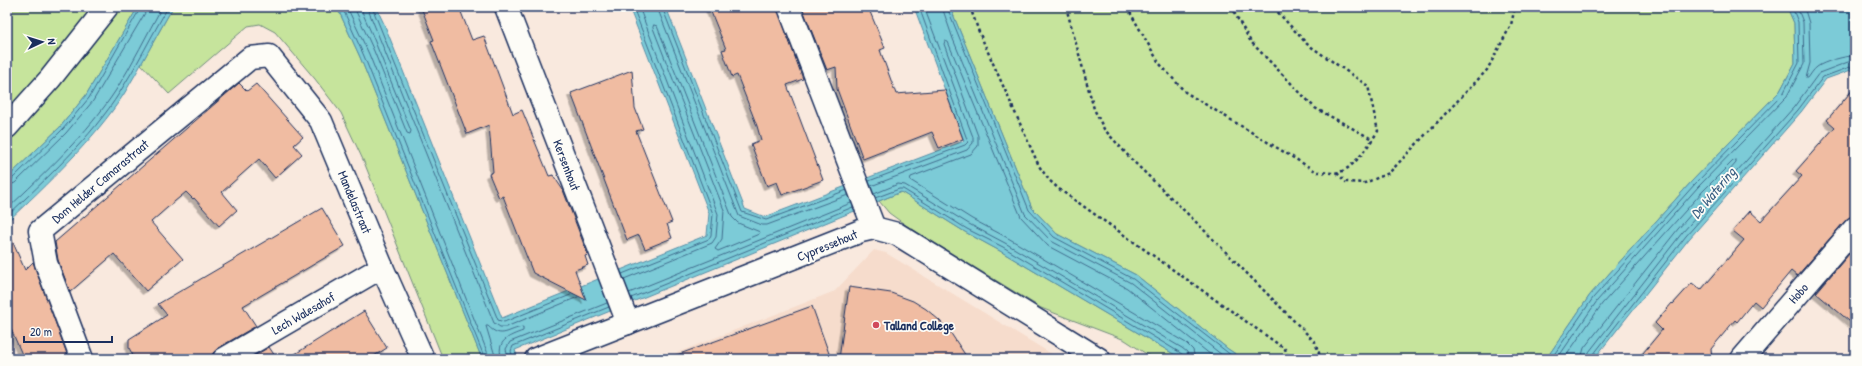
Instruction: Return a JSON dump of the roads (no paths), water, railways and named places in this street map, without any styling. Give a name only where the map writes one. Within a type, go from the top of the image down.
[{"type":"street","points":[[7,127],[50,79],[107,7]]},
{"type":"street","name":"Kersenhout","points":[[506,7],[625,316]]},
{"type":"street","points":[[789,7],[871,222]]},
{"type":"street","name":"Dom Helder Camarastraat","points":[[82,359],[46,263],[40,231],[250,58],[269,56]]},
{"type":"street","name":"Mandelastraat","points":[[269,56],[321,121],[382,267],[423,359]]},
{"type":"street","name":"Cypressehout","points":[[536,359],[625,316],[861,231],[871,222],[897,234],[1099,359]]},
{"type":"street","name":"Hobo","points":[[1742,359],[1855,228]]},
{"type":"street","name":"Lech Walesahof","points":[[224,359],[382,267]]},
{"type":"water","points":[[138,7],[173,7],[124,94],[99,128],[85,145],[7,222],[7,178],[60,127],[86,95]]},
{"type":"water","points":[[337,7],[376,7],[385,26],[502,318],[707,235],[709,213],[629,7],[666,7],[745,209],[765,217],[964,141],[914,7],[950,7],[1032,208],[1057,234],[1136,275],[1228,349],[1243,359],[1182,359],[1000,251],[965,232],[901,192],[515,350],[518,359],[482,359],[360,57]]},
{"type":"water","name":"De Watering","points":[[1787,7],[1855,7],[1855,73],[1851,70],[1826,79],[1801,112],[1689,239],[1594,359],[1546,359],[1590,295],[1692,181],[1780,91],[1795,63],[1794,23]]},
{"type":"place","name":"Talland College","points":[[876,325]]}]
